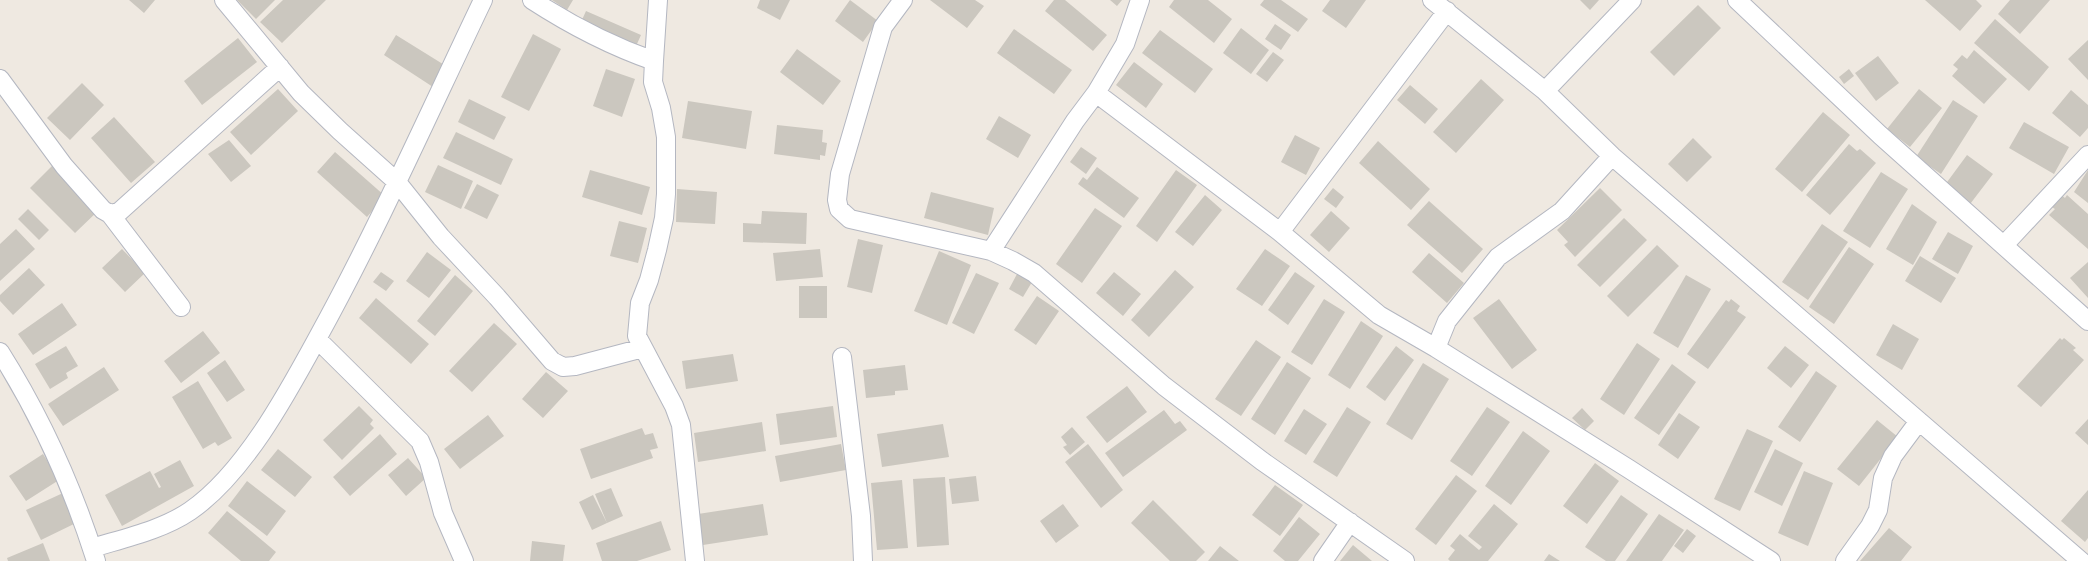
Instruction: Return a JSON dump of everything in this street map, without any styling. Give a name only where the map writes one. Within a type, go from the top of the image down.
[{"type":"street","points":[[224,0],[302,93],[340,131],[397,182],[441,237],[497,297],[552,361],[563,367],[575,366],[643,348]]},
{"type":"street","points":[[0,352],[21,386],[62,468],[94,555],[176,520],[191,510],[223,483],[258,438],[286,395],[370,239],[482,0]]},
{"type":"street","points":[[532,0],[578,27],[631,54],[654,61]]},
{"type":"street","points":[[658,0],[653,82],[661,108],[666,137],[666,194],[664,218],[657,250],[640,303],[637,336],[674,406],[681,425],[695,561]]},
{"type":"street","points":[[903,0],[883,28],[840,174],[837,200],[839,209],[850,218],[991,251],[1034,273],[1164,386],[1262,460],[1405,561]]},
{"type":"street","points":[[991,251],[1075,121],[1096,93],[1125,44],[1140,0]]},
{"type":"street","points":[[1432,0],[1545,91],[1612,156],[2081,561]]},
{"type":"street","points":[[1545,91],[1632,0]]},
{"type":"street","points":[[1738,0],[1880,135],[2088,321]]},
{"type":"street","points":[[1280,232],[1446,12]]},
{"type":"street","points":[[110,214],[119,212],[280,67]]},
{"type":"street","points":[[0,79],[64,166],[103,210],[110,214],[181,307]]},
{"type":"street","points":[[1096,93],[1280,232],[1379,315],[1436,348],[1629,468],[1771,561]]},
{"type":"street","points":[[2004,245],[2088,154]]},
{"type":"street","points":[[1436,348],[1447,321],[1498,257],[1562,212],[1612,156]]},
{"type":"street","points":[[317,339],[420,441],[430,462],[443,513],[464,561]]},
{"type":"street","points":[[842,357],[861,516],[864,561]]},
{"type":"street","points":[[1845,561],[1870,526],[1878,510],[1883,478],[1894,456],[1919,421]]},
{"type":"street","points":[[1323,561],[1350,522]]},
{"type":"building","points":[[129,0],[155,0],[144,13]]},
{"type":"building","points":[[237,0],[275,0],[256,19]]},
{"type":"building","points":[[283,0],[326,0],[282,43],[260,22]]},
{"type":"building","points":[[552,0],[573,0],[567,10]]},
{"type":"building","points":[[760,0],[790,0],[780,20],[757,8]]},
{"type":"building","points":[[850,0],[878,21],[863,42],[835,21]]},
{"type":"building","points":[[930,0],[975,0],[984,6],[967,28]]},
{"type":"building","points":[[1054,0],[1065,0],[1107,35],[1093,51],[1045,11]]},
{"type":"building","points":[[1110,0],[1122,0],[1117,6]]},
{"type":"building","points":[[1174,0],[1208,0],[1232,19],[1214,43],[1169,7]]},
{"type":"building","points":[[1264,0],[1281,0],[1308,19],[1298,32],[1260,5]]},
{"type":"building","points":[[1330,0],[1366,0],[1346,28],[1322,11]]},
{"type":"building","points":[[1580,0],[1599,0],[1590,10]]},
{"type":"building","points":[[1925,0],[1976,0],[1982,6],[1960,31]]},
{"type":"building","points":[[2010,0],[2050,0],[2020,34],[1998,14]]},
{"type":"building","points":[[1698,5],[1721,28],[1674,76],[1650,52]]},
{"type":"building","points":[[586,11],[641,35],[632,55],[577,31]]},
{"type":"building","points":[[1995,19],[2049,67],[2029,91],[1974,43]]},
{"type":"building","points":[[1275,24],[1291,35],[1281,50],[1265,39]]},
{"type":"building","points":[[1241,28],[1269,50],[1251,74],[1223,53]]},
{"type":"building","points":[[1014,29],[1072,70],[1054,94],[997,53]]},
{"type":"building","points":[[1160,30],[1213,69],[1195,93],[1142,53]]},
{"type":"building","points":[[533,34],[561,49],[529,111],[501,97]]},
{"type":"building","points":[[396,35],[446,66],[433,87],[384,55]]},
{"type":"building","points":[[238,38],[257,62],[202,105],[184,81]]},
{"type":"building","points":[[2088,40],[2088,80],[2068,59]]},
{"type":"building","points":[[797,49],[841,81],[823,105],[780,72]]},
{"type":"building","points":[[1974,50],[2007,79],[1984,104],[1952,76],[1958,69],[1953,65],[1962,55],[1967,59]]},
{"type":"building","points":[[1273,52],[1284,60],[1267,82],[1256,74]]},
{"type":"building","points":[[1878,56],[1899,83],[1876,101],[1855,73]]},
{"type":"building","points":[[1134,62],[1163,84],[1146,108],[1116,85]]},
{"type":"building","points":[[606,69],[635,79],[622,117],[593,106]]},
{"type":"building","points":[[1849,69],[1854,76],[1844,84],[1839,77]]},
{"type":"building","points":[[1481,79],[1504,100],[1456,153],[1433,132]]},
{"type":"building","points":[[82,83],[104,105],[70,140],[47,118]]},
{"type":"building","points":[[1410,85],[1438,109],[1425,124],[1397,100]]},
{"type":"building","points":[[278,89],[298,111],[251,155],[230,132]]},
{"type":"building","points":[[1919,89],[1942,108],[1910,147],[1887,129]]},
{"type":"building","points":[[2071,90],[2088,105],[2088,128],[2080,137],[2052,113]]},
{"type":"building","points":[[469,99],[506,117],[494,140],[458,122]]},
{"type":"building","points":[[1953,100],[1978,116],[1941,174],[1916,157]]},
{"type":"building","points":[[688,101],[752,111],[746,149],[682,138]]},
{"type":"building","points":[[1823,112],[1850,135],[1802,192],[1775,169]]},
{"type":"building","points":[[999,116],[1031,135],[1018,158],[986,139]]},
{"type":"building","points":[[114,117],[155,162],[131,183],[91,138]]},
{"type":"building","points":[[2024,122],[2069,147],[2054,174],[2009,148]]},
{"type":"building","points":[[777,125],[823,130],[822,142],[827,143],[825,156],[820,155],[820,160],[774,154]]},
{"type":"building","points":[[456,132],[513,159],[501,185],[443,158]]},
{"type":"building","points":[[1295,135],[1320,148],[1306,175],[1281,162]]},
{"type":"building","points":[[1693,138],[1712,157],[1687,182],[1668,164]]},
{"type":"building","points":[[229,140],[251,166],[231,182],[208,154]]},
{"type":"building","points":[[1378,141],[1430,189],[1411,210],[1359,163]]},
{"type":"building","points":[[1849,144],[1857,151],[1860,149],[1876,163],[1830,215],[1806,195]]},
{"type":"building","points":[[1081,147],[1097,158],[1086,174],[1070,162]]},
{"type":"building","points":[[335,152],[385,196],[367,217],[317,172]]},
{"type":"building","points":[[1967,155],[1993,174],[1964,212],[1939,193]]},
{"type":"building","points":[[54,164],[99,210],[75,233],[30,188]]},
{"type":"building","points":[[438,165],[473,181],[461,209],[425,192]]},
{"type":"building","points":[[1097,167],[1139,198],[1124,218],[1078,184],[1083,177],[1087,180]]},
{"type":"building","points":[[590,170],[650,187],[642,215],[582,197]]},
{"type":"building","points":[[1176,170],[1197,185],[1157,242],[1136,226]]},
{"type":"building","points":[[2088,170],[2088,203],[2074,192]]},
{"type":"building","points":[[1881,172],[1908,189],[1870,248],[1843,231]]},
{"type":"building","points":[[477,184],[499,195],[487,219],[464,208]]},
{"type":"building","points":[[1333,188],[1344,197],[1336,208],[1324,199]]},
{"type":"building","points":[[1600,188],[1622,210],[1575,257],[1564,245],[1568,242],[1557,230]]},
{"type":"building","points":[[677,189],[717,192],[715,224],[676,222]]},
{"type":"building","points":[[931,192],[994,208],[988,235],[924,218]]},
{"type":"building","points":[[2060,194],[2065,198],[2067,195],[2088,214],[2088,249],[2049,215],[2055,209],[2050,206]]},
{"type":"building","points":[[1205,195],[1222,210],[1193,246],[1175,232]]},
{"type":"building","points":[[1429,201],[1483,249],[1462,273],[1407,225]]},
{"type":"building","points":[[1912,204],[1937,222],[1913,265],[1886,249]]},
{"type":"building","points":[[1095,208],[1122,226],[1082,283],[1056,264]]},
{"type":"building","points":[[28,209],[49,230],[39,240],[18,219]]},
{"type":"building","points":[[762,211],[807,213],[806,244],[743,242],[743,223],[761,224]]},
{"type":"building","points":[[1331,211],[1350,228],[1329,252],[1310,235]]},
{"type":"building","points":[[1624,218],[1647,240],[1600,287],[1577,265]]},
{"type":"building","points":[[619,221],[647,228],[638,263],[610,256]]},
{"type":"building","points":[[1822,224],[1848,242],[1808,300],[1782,282]]},
{"type":"building","points":[[16,229],[35,249],[0,281],[0,244]]},
{"type":"building","points":[[1948,232],[1973,246],[1958,274],[1932,259]]},
{"type":"building","points":[[858,239],[883,245],[872,293],[847,287]]},
{"type":"building","points":[[1657,245],[1679,266],[1628,317],[1607,296]]},
{"type":"building","points":[[1849,247],[1874,264],[1834,324],[1809,307]]},
{"type":"building","points":[[122,249],[145,273],[125,292],[102,268]]},
{"type":"building","points":[[820,249],[823,277],[776,281],[773,253]]},
{"type":"building","points":[[1265,249],[1290,266],[1262,306],[1236,289]]},
{"type":"building","points":[[939,251],[971,265],[947,325],[914,311]]},
{"type":"building","points":[[427,252],[451,270],[429,298],[406,281]]},
{"type":"building","points":[[1429,253],[1464,283],[1447,303],[1412,272]]},
{"type":"building","points":[[1920,256],[1956,278],[1941,303],[1905,281]]},
{"type":"building","points":[[2088,262],[2088,298],[2070,278]]},
{"type":"building","points":[[29,268],[45,285],[13,315],[0,301],[0,295]]},
{"type":"building","points":[[1175,270],[1194,287],[1149,337],[1131,320]]},
{"type":"building","points":[[381,272],[394,281],[386,291],[373,282]]},
{"type":"building","points":[[1114,272],[1141,294],[1123,316],[1096,293]]},
{"type":"building","points":[[1295,272],[1315,286],[1288,325],[1268,310]]},
{"type":"building","points":[[976,273],[999,283],[974,334],[952,323]]},
{"type":"building","points":[[1017,274],[1032,282],[1023,297],[1009,289]]},
{"type":"building","points":[[455,275],[473,291],[435,336],[417,321]]},
{"type":"building","points":[[1686,275],[1711,289],[1678,348],[1653,333]]},
{"type":"building","points":[[799,286],[827,286],[827,318],[799,318]]},
{"type":"building","points":[[1037,296],[1059,311],[1036,345],[1014,330]]},
{"type":"building","points":[[376,298],[429,344],[411,364],[359,318]]},
{"type":"building","points":[[1324,299],[1345,312],[1312,365],[1291,352]]},
{"type":"building","points":[[1499,299],[1537,350],[1512,369],[1473,318]]},
{"type":"building","points":[[1731,299],[1740,306],[1737,311],[1746,317],[1708,369],[1687,354],[1726,300],[1729,302]]},
{"type":"building","points":[[62,303],[77,325],[33,355],[18,334]]},
{"type":"building","points":[[1361,321],[1383,336],[1350,389],[1328,375]]},
{"type":"building","points":[[494,323],[517,344],[472,392],[449,371]]},
{"type":"building","points":[[1893,324],[1919,339],[1902,370],[1876,355]]},
{"type":"building","points":[[203,331],[220,353],[181,383],[164,361]]},
{"type":"building","points":[[2060,338],[2062,340],[2064,338],[2076,348],[2073,350],[2084,360],[2041,407],[2017,386]]},
{"type":"building","points":[[1256,340],[1281,357],[1241,416],[1215,399]]},
{"type":"building","points":[[1637,343],[1660,359],[1624,415],[1600,399]]},
{"type":"building","points":[[66,346],[78,366],[66,373],[68,378],[50,389],[35,364]]},
{"type":"building","points":[[1396,346],[1414,360],[1385,401],[1366,387]]},
{"type":"building","points":[[1785,346],[1809,365],[1791,388],[1767,368]]},
{"type":"building","points":[[733,354],[738,381],[686,389],[682,361]]},
{"type":"building","points":[[225,360],[245,390],[227,402],[207,373]]},
{"type":"building","points":[[1287,362],[1311,378],[1275,435],[1251,419]]},
{"type":"building","points":[[1423,363],[1449,379],[1412,440],[1386,424]]},
{"type":"building","points":[[1672,364],[1696,382],[1659,435],[1634,418]]},
{"type":"building","points":[[905,365],[908,390],[895,391],[895,395],[866,398],[863,370]]},
{"type":"building","points":[[104,367],[119,390],[63,426],[48,404]]},
{"type":"building","points":[[1816,371],[1837,386],[1800,442],[1778,427]]},
{"type":"building","points":[[546,372],[568,391],[543,418],[522,399]]},
{"type":"building","points":[[198,381],[232,438],[218,446],[215,442],[203,449],[172,397]]},
{"type":"building","points":[[1127,386],[1147,412],[1107,443],[1086,417]]},
{"type":"building","points":[[359,406],[373,420],[370,424],[374,428],[342,460],[323,440]]},
{"type":"building","points":[[833,406],[837,437],[780,445],[776,414]]},
{"type":"building","points":[[1347,407],[1371,422],[1337,477],[1313,462]]},
{"type":"building","points":[[1487,407],[1510,422],[1472,476],[1450,461]]},
{"type":"building","points":[[1582,408],[1594,421],[1585,430],[1572,418]]},
{"type":"building","points":[[1304,409],[1327,424],[1306,455],[1284,441]]},
{"type":"building","points":[[1164,410],[1175,424],[1180,421],[1187,430],[1123,477],[1105,453]]},
{"type":"building","points":[[1679,413],[1700,427],[1678,459],[1658,445]]},
{"type":"building","points":[[488,415],[504,436],[460,469],[444,449]]},
{"type":"building","points":[[2088,419],[2088,445],[2075,433]]},
{"type":"building","points":[[1877,420],[1898,437],[1859,486],[1837,469]]},
{"type":"building","points":[[762,422],[766,451],[698,462],[694,433]]},
{"type":"building","points":[[943,424],[949,457],[882,467],[877,434]]},
{"type":"building","points":[[1072,427],[1085,442],[1070,455],[1063,447],[1067,445],[1061,437]]},
{"type":"building","points":[[642,428],[645,435],[653,433],[658,448],[650,450],[653,458],[591,479],[580,449]]},
{"type":"building","points":[[1747,429],[1773,441],[1740,511],[1714,499]]},
{"type":"building","points":[[1523,431],[1550,451],[1511,505],[1485,486]]},
{"type":"building","points":[[380,434],[397,454],[350,496],[333,477]]},
{"type":"building","points":[[841,444],[846,470],[780,482],[775,456]]},
{"type":"building","points":[[1088,444],[1123,490],[1101,508],[1065,462]]},
{"type":"building","points":[[278,449],[312,477],[295,497],[261,470]]},
{"type":"building","points":[[1775,449],[1803,463],[1782,506],[1754,492]]},
{"type":"building","points":[[43,454],[59,480],[26,501],[9,476]]},
{"type":"building","points":[[408,458],[426,478],[406,496],[388,475]]},
{"type":"building","points":[[180,460],[194,486],[122,526],[105,495],[150,471],[159,488],[161,487],[154,474]]},
{"type":"building","points":[[1595,463],[1619,481],[1587,524],[1563,506]]},
{"type":"building","points":[[1804,471],[1833,483],[1808,546],[1778,533]]},
{"type":"building","points":[[1456,475],[1477,491],[1436,545],[1415,529]]},
{"type":"building","points":[[976,476],[979,501],[952,504],[949,479]]},
{"type":"building","points":[[945,477],[949,545],[917,547],[913,479]]},
{"type":"building","points":[[902,480],[908,548],[877,550],[871,483]]},
{"type":"building","points":[[247,481],[286,511],[267,536],[228,506]]},
{"type":"building","points":[[1275,485],[1303,505],[1280,536],[1252,515]]},
{"type":"building","points":[[611,488],[623,516],[607,523],[595,494]]},
{"type":"building","points":[[2088,490],[2088,538],[2085,542],[2061,521]]},
{"type":"building","points":[[63,493],[78,522],[41,540],[26,510]]},
{"type":"building","points":[[593,495],[607,523],[592,530],[579,502]]},
{"type":"building","points":[[1621,495],[1648,514],[1615,561],[1606,561],[1585,547]]},
{"type":"building","points":[[1153,500],[1205,552],[1196,561],[1170,561],[1131,523]]},
{"type":"building","points":[[763,504],[768,535],[703,545],[698,514]]},
{"type":"building","points":[[1063,504],[1079,526],[1056,543],[1040,521]]},
{"type":"building","points":[[1494,504],[1518,524],[1488,561],[1450,561],[1448,559],[1455,550],[1450,546],[1460,534],[1479,550],[1482,547],[1468,536]]},
{"type":"building","points":[[227,511],[276,552],[269,561],[241,561],[208,533]]},
{"type":"building","points":[[1659,514],[1684,530],[1662,561],[1626,561]]},
{"type":"building","points":[[1299,517],[1320,534],[1298,561],[1285,561],[1273,551]]},
{"type":"building","points":[[661,521],[671,550],[637,561],[602,561],[596,543]]},
{"type":"building","points":[[1889,528],[1912,547],[1901,561],[1860,561]]},
{"type":"building","points":[[1687,529],[1696,536],[1683,553],[1674,546]]},
{"type":"building","points":[[532,541],[565,545],[563,561],[530,561]]},
{"type":"building","points":[[43,543],[50,561],[8,561],[7,558]]},
{"type":"building","points":[[1353,545],[1372,561],[1340,561]]},
{"type":"building","points":[[1220,546],[1239,561],[1208,561]]},
{"type":"building","points":[[1549,554],[1560,561],[1544,561]]}]
